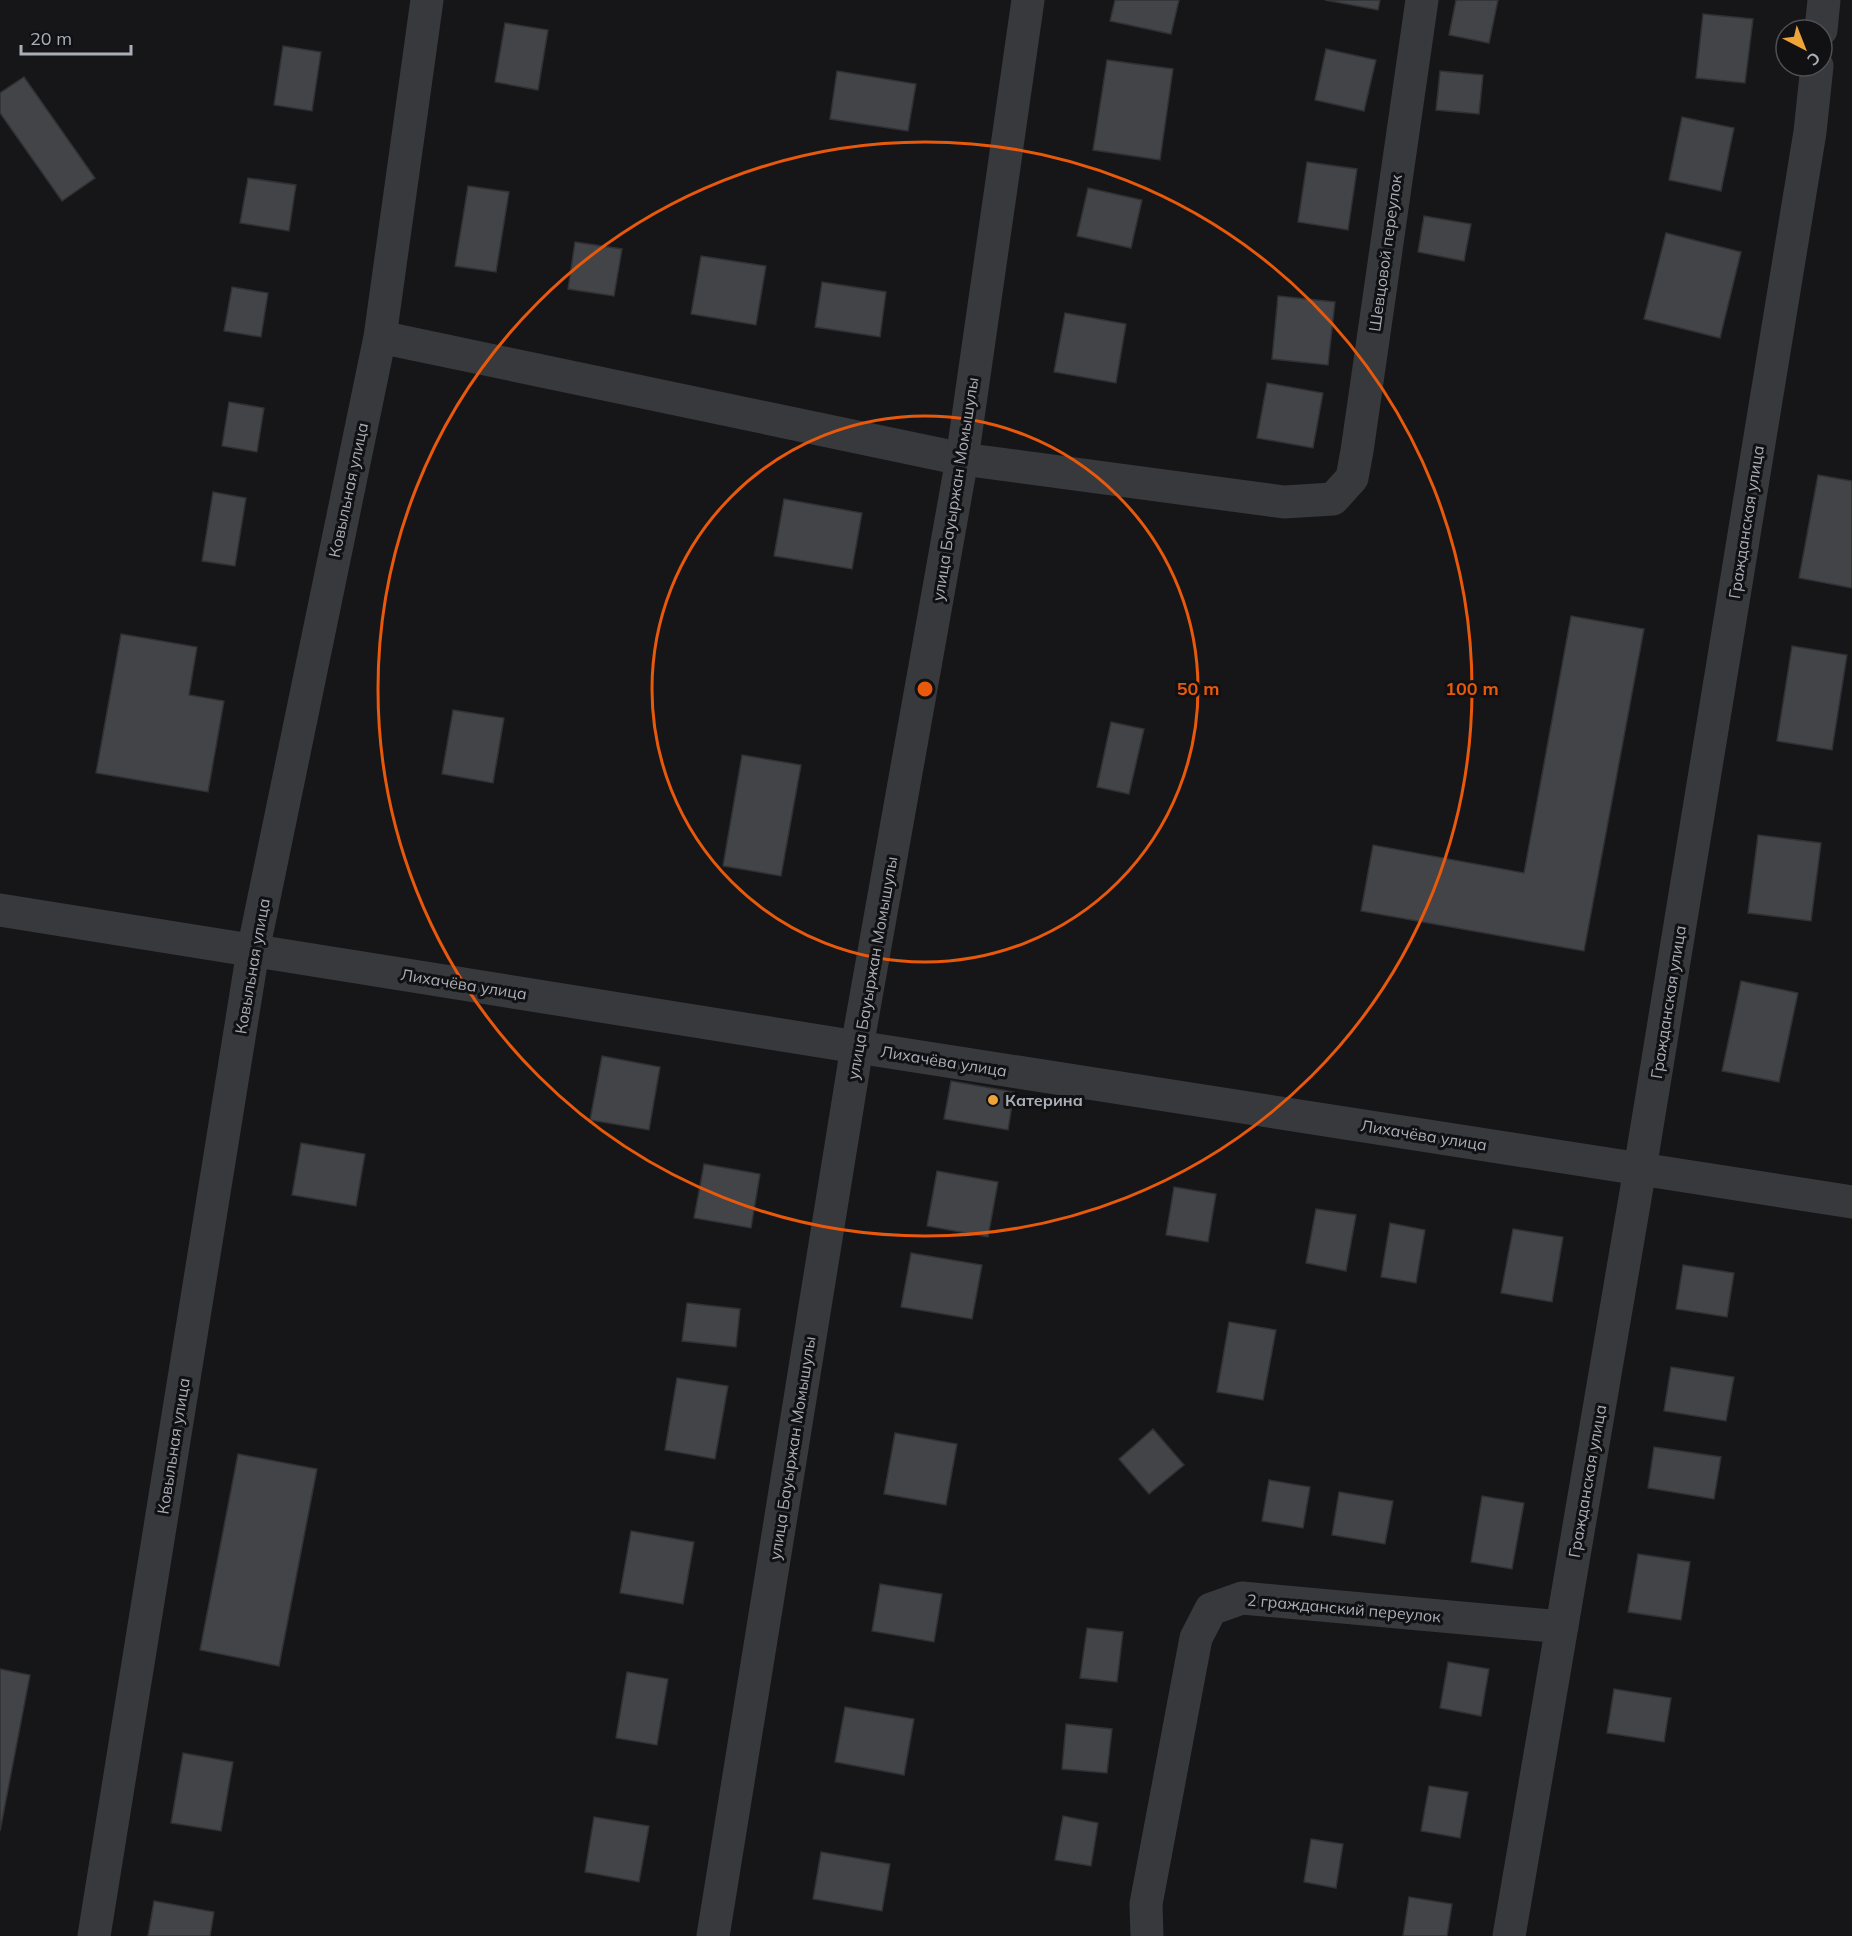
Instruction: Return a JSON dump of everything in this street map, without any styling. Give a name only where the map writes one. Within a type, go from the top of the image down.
[{"type":"street","name":"Ковыльная улица","points":[[94,1936],[253,951],[380,337],[427,0]]},
{"type":"street","name":"улица Бауыржан Момышулы","points":[[712,1936],[857,1047],[962,459],[1028,0]]},
{"type":"street","name":"Шевцовой переулок","points":[[962,459],[1284,502],[1334,499],[1352,478],[1357,451],[1422,0]]},
{"type":"street","points":[[1822,18],[1824,0]]},
{"type":"street","name":"Гражданская улица","points":[[1509,1936],[1640,1168],[1810,132],[1816,78]]},
{"type":"street","points":[[380,337],[962,459]]},
{"type":"street","name":"Лихачёва улица","points":[[0,910],[857,1047],[1852,1202]]},
{"type":"street","name":"2 гражданский переулок","points":[[1147,1936],[1146,1904],[1196,1638],[1211,1609],[1242,1598],[1562,1627]]},
{"type":"building","points":[[1115,0],[1179,0],[1171,34],[1110,21]]},
{"type":"building","points":[[1325,0],[1380,0],[1378,10]]},
{"type":"building","points":[[1456,0],[1498,0],[1489,43],[1449,35]]},
{"type":"building","points":[[1703,14],[1753,19],[1745,83],[1696,78]]},
{"type":"building","points":[[505,23],[548,30],[538,90],[495,82]]},
{"type":"building","points":[[283,46],[321,52],[312,111],[274,105]]},
{"type":"building","points":[[1326,49],[1376,60],[1364,111],[1315,100]]},
{"type":"building","points":[[1107,60],[1173,69],[1160,160],[1093,150]]},
{"type":"building","points":[[837,71],[916,84],[908,131],[830,119]]},
{"type":"building","points":[[1440,71],[1483,75],[1479,114],[1436,110]]},
{"type":"building","points":[[24,77],[95,178],[62,201],[0,113],[0,93]]},
{"type":"building","points":[[1682,117],[1734,128],[1721,191],[1669,180]]},
{"type":"building","points":[[1307,162],[1357,169],[1348,230],[1298,222]]},
{"type":"building","points":[[248,178],[296,185],[289,231],[240,223]]},
{"type":"building","points":[[468,186],[509,192],[496,272],[455,266]]},
{"type":"building","points":[[1088,188],[1142,200],[1131,248],[1077,236]]},
{"type":"building","points":[[1424,216],[1471,224],[1464,261],[1418,252]]},
{"type":"building","points":[[1666,233],[1741,252],[1720,338],[1644,319]]},
{"type":"building","points":[[575,242],[622,249],[614,296],[568,289]]},
{"type":"building","points":[[701,256],[766,266],[756,325],[691,314]]},
{"type":"building","points":[[822,282],[886,292],[880,337],[815,327]]},
{"type":"building","points":[[232,287],[268,293],[261,337],[224,331]]},
{"type":"building","points":[[1278,296],[1335,302],[1328,365],[1272,359]]},
{"type":"building","points":[[1065,313],[1126,324],[1116,383],[1054,372]]},
{"type":"building","points":[[1267,383],[1323,393],[1313,448],[1257,438]]},
{"type":"building","points":[[229,402],[264,408],[257,452],[222,446]]},
{"type":"building","points":[[1818,475],[1852,481],[1852,588],[1799,578]]},
{"type":"building","points":[[213,492],[246,498],[235,566],[202,561]]},
{"type":"building","points":[[784,499],[862,513],[852,569],[774,556]]},
{"type":"building","points":[[1571,616],[1644,629],[1584,951],[1361,911],[1373,845],[1524,873]]},
{"type":"building","points":[[121,634],[197,647],[189,695],[224,701],[208,792],[96,773]]},
{"type":"building","points":[[1792,646],[1847,655],[1832,750],[1777,741]]},
{"type":"building","points":[[453,710],[504,718],[493,783],[442,774]]},
{"type":"building","points":[[1111,722],[1144,729],[1129,794],[1097,787]]},
{"type":"building","points":[[742,755],[801,765],[781,876],[723,866]]},
{"type":"building","points":[[1758,835],[1821,843],[1811,921],[1748,913]]},
{"type":"building","points":[[1741,981],[1798,993],[1779,1082],[1722,1071]]},
{"type":"building","points":[[602,1056],[660,1067],[649,1130],[590,1120]]},
{"type":"building","points":[[951,1081],[1014,1092],[1008,1130],[944,1119]]},
{"type":"building","points":[[301,1143],[365,1154],[356,1206],[292,1195]]},
{"type":"building","points":[[704,1164],[760,1174],[751,1228],[694,1218]]},
{"type":"building","points":[[937,1171],[998,1182],[988,1237],[927,1226]]},
{"type":"building","points":[[1174,1187],[1216,1194],[1208,1242],[1166,1235]]},
{"type":"building","points":[[1316,1209],[1356,1215],[1346,1271],[1306,1263]]},
{"type":"building","points":[[1390,1223],[1425,1230],[1416,1283],[1381,1277]]},
{"type":"building","points":[[1513,1229],[1563,1237],[1552,1302],[1501,1293]]},
{"type":"building","points":[[911,1253],[982,1265],[972,1319],[901,1307]]},
{"type":"building","points":[[1683,1265],[1734,1273],[1727,1317],[1676,1309]]},
{"type":"building","points":[[687,1303],[740,1309],[736,1347],[682,1341]]},
{"type":"building","points":[[1229,1322],[1276,1330],[1263,1400],[1217,1392]]},
{"type":"building","points":[[1671,1367],[1734,1377],[1726,1421],[1664,1411]]},
{"type":"building","points":[[677,1378],[728,1386],[715,1459],[665,1450]]},
{"type":"building","points":[[1153,1429],[1184,1465],[1149,1494],[1119,1459]]},
{"type":"building","points":[[895,1433],[957,1444],[946,1505],[884,1494]]},
{"type":"building","points":[[1654,1447],[1721,1457],[1714,1499],[1648,1488]]},
{"type":"building","points":[[238,1454],[317,1469],[279,1666],[200,1650]]},
{"type":"building","points":[[1269,1480],[1310,1487],[1303,1528],[1262,1521]]},
{"type":"building","points":[[1339,1492],[1393,1501],[1385,1544],[1332,1535]]},
{"type":"building","points":[[1482,1496],[1524,1503],[1512,1569],[1471,1562]]},
{"type":"building","points":[[631,1531],[694,1542],[683,1604],[620,1593]]},
{"type":"building","points":[[1638,1554],[1690,1562],[1681,1620],[1628,1612]]},
{"type":"building","points":[[880,1584],[942,1594],[934,1642],[872,1631]]},
{"type":"building","points":[[1087,1628],[1123,1632],[1117,1682],[1080,1678]]},
{"type":"building","points":[[1448,1662],[1489,1669],[1481,1716],[1440,1708]]},
{"type":"building","points":[[0,1669],[30,1675],[0,1831]]},
{"type":"building","points":[[627,1672],[668,1679],[657,1745],[616,1738]]},
{"type":"building","points":[[1614,1689],[1671,1698],[1664,1742],[1607,1733]]},
{"type":"building","points":[[845,1707],[914,1719],[904,1775],[835,1762]]},
{"type":"building","points":[[1066,1724],[1112,1729],[1107,1773],[1062,1769]]},
{"type":"building","points":[[183,1753],[233,1762],[221,1831],[171,1823]]},
{"type":"building","points":[[1429,1786],[1468,1792],[1460,1838],[1421,1831]]},
{"type":"building","points":[[1063,1816],[1098,1823],[1091,1866],[1055,1860]]},
{"type":"building","points":[[594,1817],[649,1826],[639,1882],[585,1872]]},
{"type":"building","points":[[1311,1839],[1343,1844],[1336,1888],[1304,1882]]},
{"type":"building","points":[[821,1852],[890,1864],[882,1911],[813,1899]]},
{"type":"building","points":[[1409,1897],[1452,1904],[1447,1936],[1403,1936]]},
{"type":"building","points":[[154,1901],[214,1912],[210,1936],[148,1936]]},
{"type":"place","name":"Катерина","points":[[993,1100]]}]
